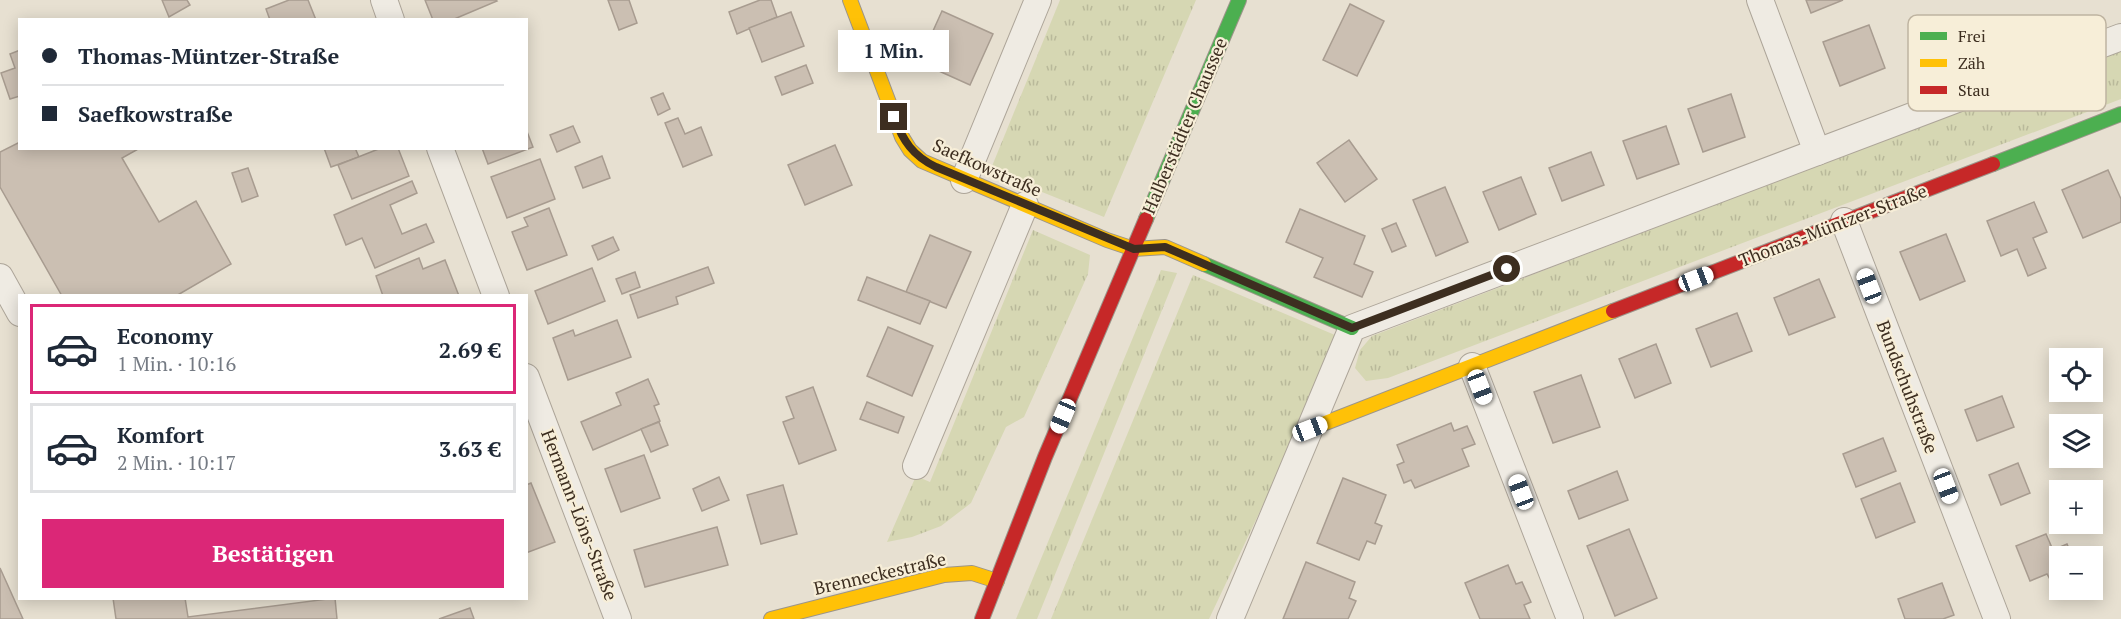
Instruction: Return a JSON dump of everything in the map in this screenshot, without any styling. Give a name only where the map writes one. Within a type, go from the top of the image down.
[{"type":"street","points":[[384,0],[390,18]]},
{"type":"street","name":"Saefkowstraße","points":[[850,0],[902,137],[910,150],[922,161],[1134,249]]},
{"type":"street","points":[[964,180],[1038,0]]},
{"type":"street","name":"Halberstädter Chaussee","points":[[982,619],[1045,457],[1239,0]]},
{"type":"street","points":[[1760,0],[1817,152]]},
{"type":"street","points":[[2106,43],[2121,37]]},
{"type":"street","points":[[1134,249],[1165,247],[1352,328],[1925,111]]},
{"type":"street","name":"Thomas-Müntzer-Straße","points":[[1310,429],[2121,114]]},
{"type":"street","points":[[441,150],[495,294]]},
{"type":"street","points":[[916,466],[1025,205]]},
{"type":"street","name":"Bundschuhstraße","points":[[1844,222],[1997,619]]},
{"type":"street","points":[[0,277],[18,309]]},
{"type":"street","points":[[1230,619],[1352,328]]},
{"type":"street","points":[[1473,366],[1570,619]]},
{"type":"street","name":"Hermann-Löns-Straße","points":[[528,381],[618,619]]},
{"type":"street","name":"Brenneckestraße","points":[[771,619],[944,575],[972,573],[997,581]]},
{"type":"green space","points":[[1060,0],[1196,0],[1104,217],[990,171]]},
{"type":"green space","points":[[2121,50],[2121,99],[2106,105],[2106,56]]},
{"type":"green space","points":[[1961,111],[2089,111],[1388,378],[1366,381],[1355,368],[1360,350],[1372,336]]},
{"type":"green space","points":[[1033,230],[1090,255],[1088,274],[1024,417],[1006,427],[971,503],[941,526],[912,537],[887,542],[916,476],[930,482]]},
{"type":"green space","points":[[1161,270],[1177,273],[1037,619],[1016,619]]},
{"type":"green space","points":[[1193,275],[1342,338],[1209,619],[1051,619]]},
{"type":"building","points":[[162,0],[187,0],[190,5],[169,17]]},
{"type":"building","points":[[289,0],[308,0],[315,18],[269,18],[266,9]]},
{"type":"building","points":[[425,0],[497,1],[457,18],[432,18]]},
{"type":"building","points":[[608,0],[629,0],[637,23],[619,30]]},
{"type":"building","points":[[760,0],[771,0],[777,17],[737,34],[729,12]]},
{"type":"building","points":[[1806,0],[1843,0],[1811,13]]},
{"type":"building","points":[[1350,4],[1384,21],[1357,76],[1323,60]]},
{"type":"building","points":[[942,11],[993,34],[970,85],[919,62]]},
{"type":"building","points":[[791,12],[804,46],[762,62],[749,28]]},
{"type":"building","points":[[1869,25],[1885,68],[1840,86],[1823,42]]},
{"type":"building","points":[[18,51],[18,97],[10,99],[1,73],[15,68],[10,54]]},
{"type":"building","points":[[806,65],[813,83],[782,95],[775,77]]},
{"type":"building","points":[[663,93],[670,109],[658,115],[651,98]]},
{"type":"building","points":[[1731,94],[1745,137],[1703,152],[1688,109]]},
{"type":"building","points":[[678,118],[685,134],[701,127],[712,155],[683,167],[665,123]]},
{"type":"building","points":[[573,126],[580,142],[557,152],[550,135]]},
{"type":"building","points":[[1666,126],[1679,164],[1637,179],[1623,141]]},
{"type":"building","points":[[528,134],[533,147],[528,149]]},
{"type":"building","points":[[1349,140],[1377,179],[1345,202],[1317,163]]},
{"type":"building","points":[[18,143],[18,150],[136,150],[122,158],[159,222],[196,201],[231,264],[179,294],[61,294],[0,187],[0,152]]},
{"type":"building","points":[[835,145],[852,185],[805,205],[788,165]]},
{"type":"building","points":[[325,150],[356,150],[359,157],[331,167]]},
{"type":"building","points":[[376,150],[399,150],[409,176],[352,199],[338,165]]},
{"type":"building","points":[[483,150],[525,150],[488,164]]},
{"type":"building","points":[[1591,152],[1604,185],[1562,201],[1549,168]]},
{"type":"building","points":[[602,156],[610,178],[583,188],[575,167]]},
{"type":"building","points":[[540,159],[555,199],[507,218],[491,177]]},
{"type":"building","points":[[248,168],[258,196],[242,202],[232,173]]},
{"type":"building","points":[[2108,170],[2121,199],[2121,222],[2083,238],[2062,190]]},
{"type":"building","points":[[1521,177],[1536,214],[1499,230],[1483,192]]},
{"type":"building","points":[[412,181],[417,193],[390,205],[402,234],[426,224],[434,242],[375,268],[362,238],[346,245],[334,215]]},
{"type":"building","points":[[1445,187],[1468,242],[1436,256],[1413,200]]},
{"type":"building","points":[[2034,202],[2047,232],[2033,238],[2046,268],[2028,276],[2017,249],[2001,256],[1987,221]]},
{"type":"building","points":[[549,208],[567,255],[527,270],[512,232],[528,226],[524,218]]},
{"type":"building","points":[[1300,209],[1365,236],[1354,264],[1373,272],[1362,297],[1314,277],[1323,258],[1286,242]]},
{"type":"building","points":[[1396,223],[1406,246],[1392,252],[1382,229]]},
{"type":"building","points":[[1946,234],[1965,281],[1920,300],[1900,252]]},
{"type":"building","points":[[930,235],[971,252],[946,308],[906,292]]},
{"type":"building","points":[[613,237],[619,250],[598,260],[592,246]]},
{"type":"building","points":[[419,258],[423,269],[445,260],[458,294],[382,294],[376,276]]},
{"type":"building","points":[[708,267],[714,283],[676,297],[678,304],[638,318],[630,295]]},
{"type":"building","points":[[592,268],[605,301],[548,324],[535,291]]},
{"type":"building","points":[[635,272],[640,287],[622,294],[616,279]]},
{"type":"building","points":[[867,277],[930,301],[920,324],[858,300]]},
{"type":"building","points":[[1819,279],[1835,317],[1789,335],[1774,298]]},
{"type":"building","points":[[1737,313],[1752,351],[1711,367],[1696,329]]},
{"type":"building","points":[[617,320],[631,357],[568,380],[553,338],[573,330],[575,336]]},
{"type":"building","points":[[888,327],[933,346],[912,396],[867,376]]},
{"type":"building","points":[[1656,344],[1671,383],[1635,398],[1619,359]]},
{"type":"building","points":[[1581,375],[1600,427],[1553,443],[1534,392]]},
{"type":"building","points":[[648,379],[659,404],[654,406],[660,421],[593,450],[581,422],[621,405],[616,393]]},
{"type":"building","points":[[813,387],[836,450],[799,464],[783,422],[794,418],[786,397]]},
{"type":"building","points":[[2002,396],[2014,427],[1977,441],[1965,410]]},
{"type":"building","points":[[867,402],[904,417],[898,433],[860,419]]},
{"type":"building","points":[[659,422],[668,445],[651,452],[641,429]]},
{"type":"building","points":[[1451,423],[1454,431],[1467,426],[1475,444],[1462,449],[1469,466],[1415,488],[1411,480],[1404,483],[1397,465],[1404,462],[1397,445]]},
{"type":"building","points":[[1883,438],[1896,471],[1856,487],[1843,454]]},
{"type":"building","points":[[644,455],[660,498],[621,512],[605,469]]},
{"type":"building","points":[[2018,463],[2030,493],[2001,505],[1989,475]]},
{"type":"building","points":[[1617,471],[1628,500],[1579,519],[1568,491]]},
{"type":"building","points":[[719,477],[729,500],[702,511],[693,489]]},
{"type":"building","points":[[1343,478],[1386,495],[1375,523],[1382,526],[1375,544],[1367,541],[1359,560],[1317,543]]},
{"type":"building","points":[[531,483],[555,542],[528,552],[528,484]]},
{"type":"building","points":[[1900,483],[1915,522],[1876,538],[1861,499]]},
{"type":"building","points":[[783,485],[797,534],[761,544],[747,495]]},
{"type":"building","points":[[717,527],[728,565],[645,587],[634,550]]},
{"type":"building","points":[[1629,529],[1657,598],[1615,616],[1587,546]]},
{"type":"building","points":[[2046,534],[2051,546],[2049,546],[2049,578],[2047,574],[2030,581],[2016,546]]},
{"type":"building","points":[[1306,562],[1355,582],[1349,598],[1356,601],[1348,619],[1283,619]]},
{"type":"building","points":[[1508,565],[1516,584],[1522,582],[1531,602],[1524,605],[1530,619],[1480,619],[1465,583]]},
{"type":"building","points":[[0,568],[23,619],[0,619]]},
{"type":"building","points":[[1942,583],[1954,615],[1943,619],[1905,619],[1898,599]]},
{"type":"building","points":[[113,600],[185,600],[188,617],[335,600],[337,619],[116,619]]},
{"type":"building","points":[[470,608],[474,619],[439,619]]},
{"type":"traffic: fast","points":[[1146,219],[1239,0]]},
{"type":"traffic: fast","points":[[1993,164],[2121,114]]},
{"type":"traffic: fast","points":[[1204,264],[1352,328]]},
{"type":"traffic: slow","points":[[850,0],[902,137],[910,150],[922,161],[1107,240],[1134,249],[1165,247],[1204,264]]},
{"type":"traffic: slow","points":[[1310,429],[1613,311]]},
{"type":"traffic: slow","points":[[771,619],[944,575],[972,573],[997,581]]},
{"type":"traffic: jam","points":[[1613,311],[1993,164]]},
{"type":"traffic: jam","points":[[982,619],[1045,457],[1146,219]]},
{"type":"route","points":[[894,117],[910,150],[922,161],[1107,240],[1134,249],[1165,247],[1352,328],[1507,269]]}]
